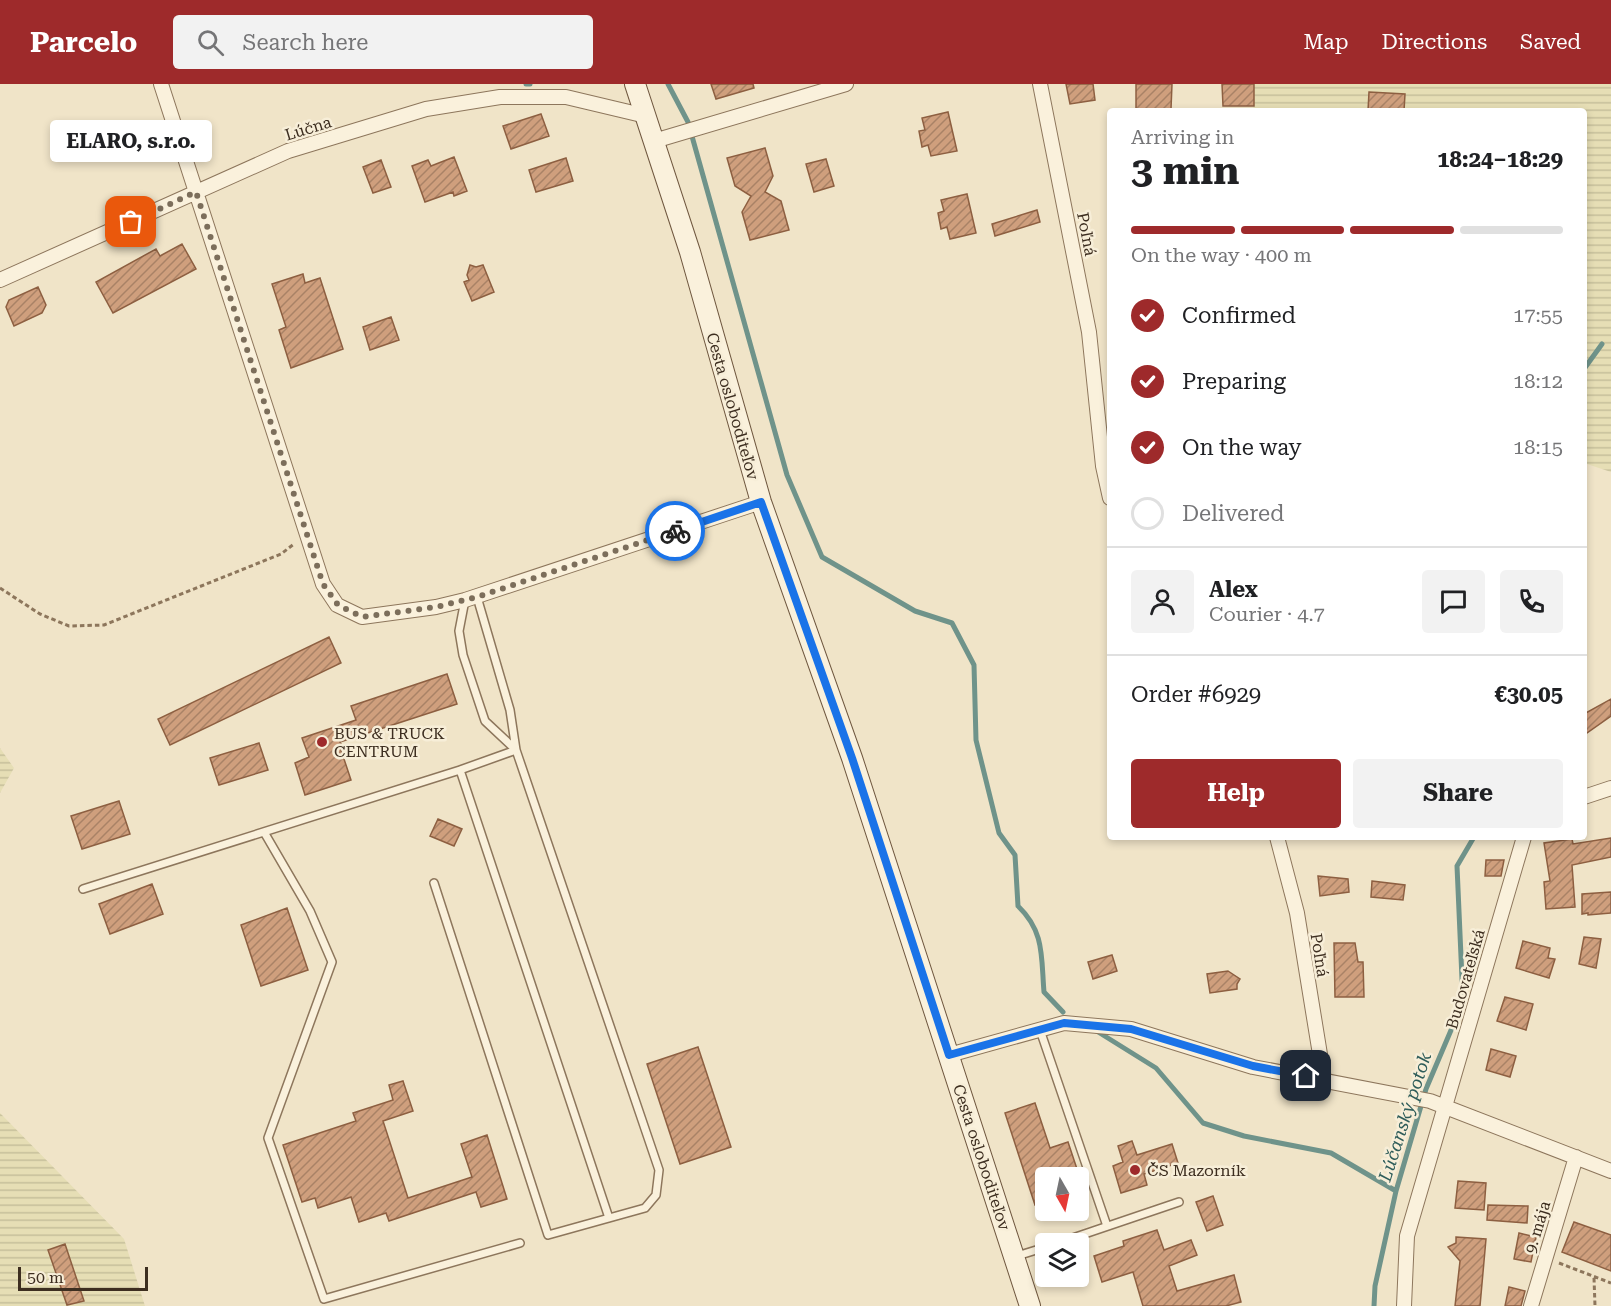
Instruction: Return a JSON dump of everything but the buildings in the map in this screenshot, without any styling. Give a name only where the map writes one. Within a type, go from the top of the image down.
[{"type":"main road","name":"Cesta osloboditeľov","points":[[635,84],[690,252],[761,502],[852,758],[1030,1306]]},
{"type":"street","points":[[162,84],[323,584],[338,605],[362,617],[436,607],[471,598],[761,502]]},
{"type":"street","points":[[654,141],[846,84]]},
{"type":"street","name":"Poľná","points":[[1040,84],[1089,332],[1103,466],[1107,484]]},
{"type":"street","name":"Lúčna","points":[[0,280],[288,150],[426,109],[500,97],[566,97],[646,116]]},
{"type":"street","points":[[1587,796],[1611,788]]},
{"type":"street","name":"Poľná","points":[[1278,840],[1297,913],[1324,1080]]},
{"type":"street","name":"Budovateľská","points":[[1404,1306],[1407,1236],[1523,840]]},
{"type":"street","points":[[949,1055],[1064,1023],[1131,1029],[1253,1066],[1430,1101],[1611,1171]]},
{"type":"street","name":"9. mája","points":[[1531,1306],[1576,1157]]},
{"type":"lane","points":[[434,883],[548,1235],[645,1208],[656,1195],[659,1170],[516,750],[510,710],[471,598]]},
{"type":"lane","points":[[471,598],[459,631],[467,666],[485,721],[516,750]]},
{"type":"lane","points":[[83,889],[460,770],[516,750]]},
{"type":"lane","points":[[460,770],[609,1218]]},
{"type":"lane","points":[[264,832],[310,911],[332,962],[268,1137],[324,1299],[520,1243]]},
{"type":"lane","points":[[1040,1030],[1107,1226]]},
{"type":"lane","points":[[1087,1233],[1179,1202]]},
{"type":"lane","points":[[1014,1257],[1035,1250]]},
{"type":"path","points":[[0,588],[40,614],[69,626],[104,625],[281,554],[307,533]]},
{"type":"path","points":[[1554,1262],[1611,1283]]},
{"type":"path","points":[[1594,1277],[1595,1306]]},
{"type":"shaded area","points":[[1244,84],[1611,84],[1611,472],[1587,464],[1587,108],[1254,108]]},
{"type":"shaded area","points":[[0,748],[14,768],[0,793]]},
{"type":"shaded area","points":[[0,1113],[124,1239],[145,1306],[0,1306]]},
{"type":"waterway","points":[[668,84],[688,122],[787,475],[822,557],[915,611],[952,623],[974,665],[976,740],[999,833],[1015,855],[1018,906],[1033,925],[1037,935],[1042,956],[1044,992],[1063,1012]]},
{"type":"waterway","name":"Lúčanský potok","points":[[1587,365],[1602,344]]},
{"type":"waterway","name":"Lúčanský potok","points":[[1374,1306],[1375,1286],[1396,1191],[1426,1089],[1463,1002],[1457,866],[1472,840]]},
{"type":"waterway","points":[[1095,1030],[1156,1068],[1203,1123],[1244,1136],[1331,1153],[1396,1191]]},
{"type":"way so far","points":[[131,222],[196,192],[323,584],[338,605],[362,617],[436,607],[477,597],[675,531]]},
{"type":"place","name":"ELARO, s.r.o.","points":[[131,222]]},
{"type":"place","name":"BUS & TRUCK CENTRUM","points":[[322,742]]},
{"type":"place","name":"ČS Mazorník","points":[[1135,1170]]},
{"type":"route","points":[[675,531],[761,502],[852,758],[949,1055],[1064,1023],[1131,1029],[1253,1066],[1306,1076]]}]
